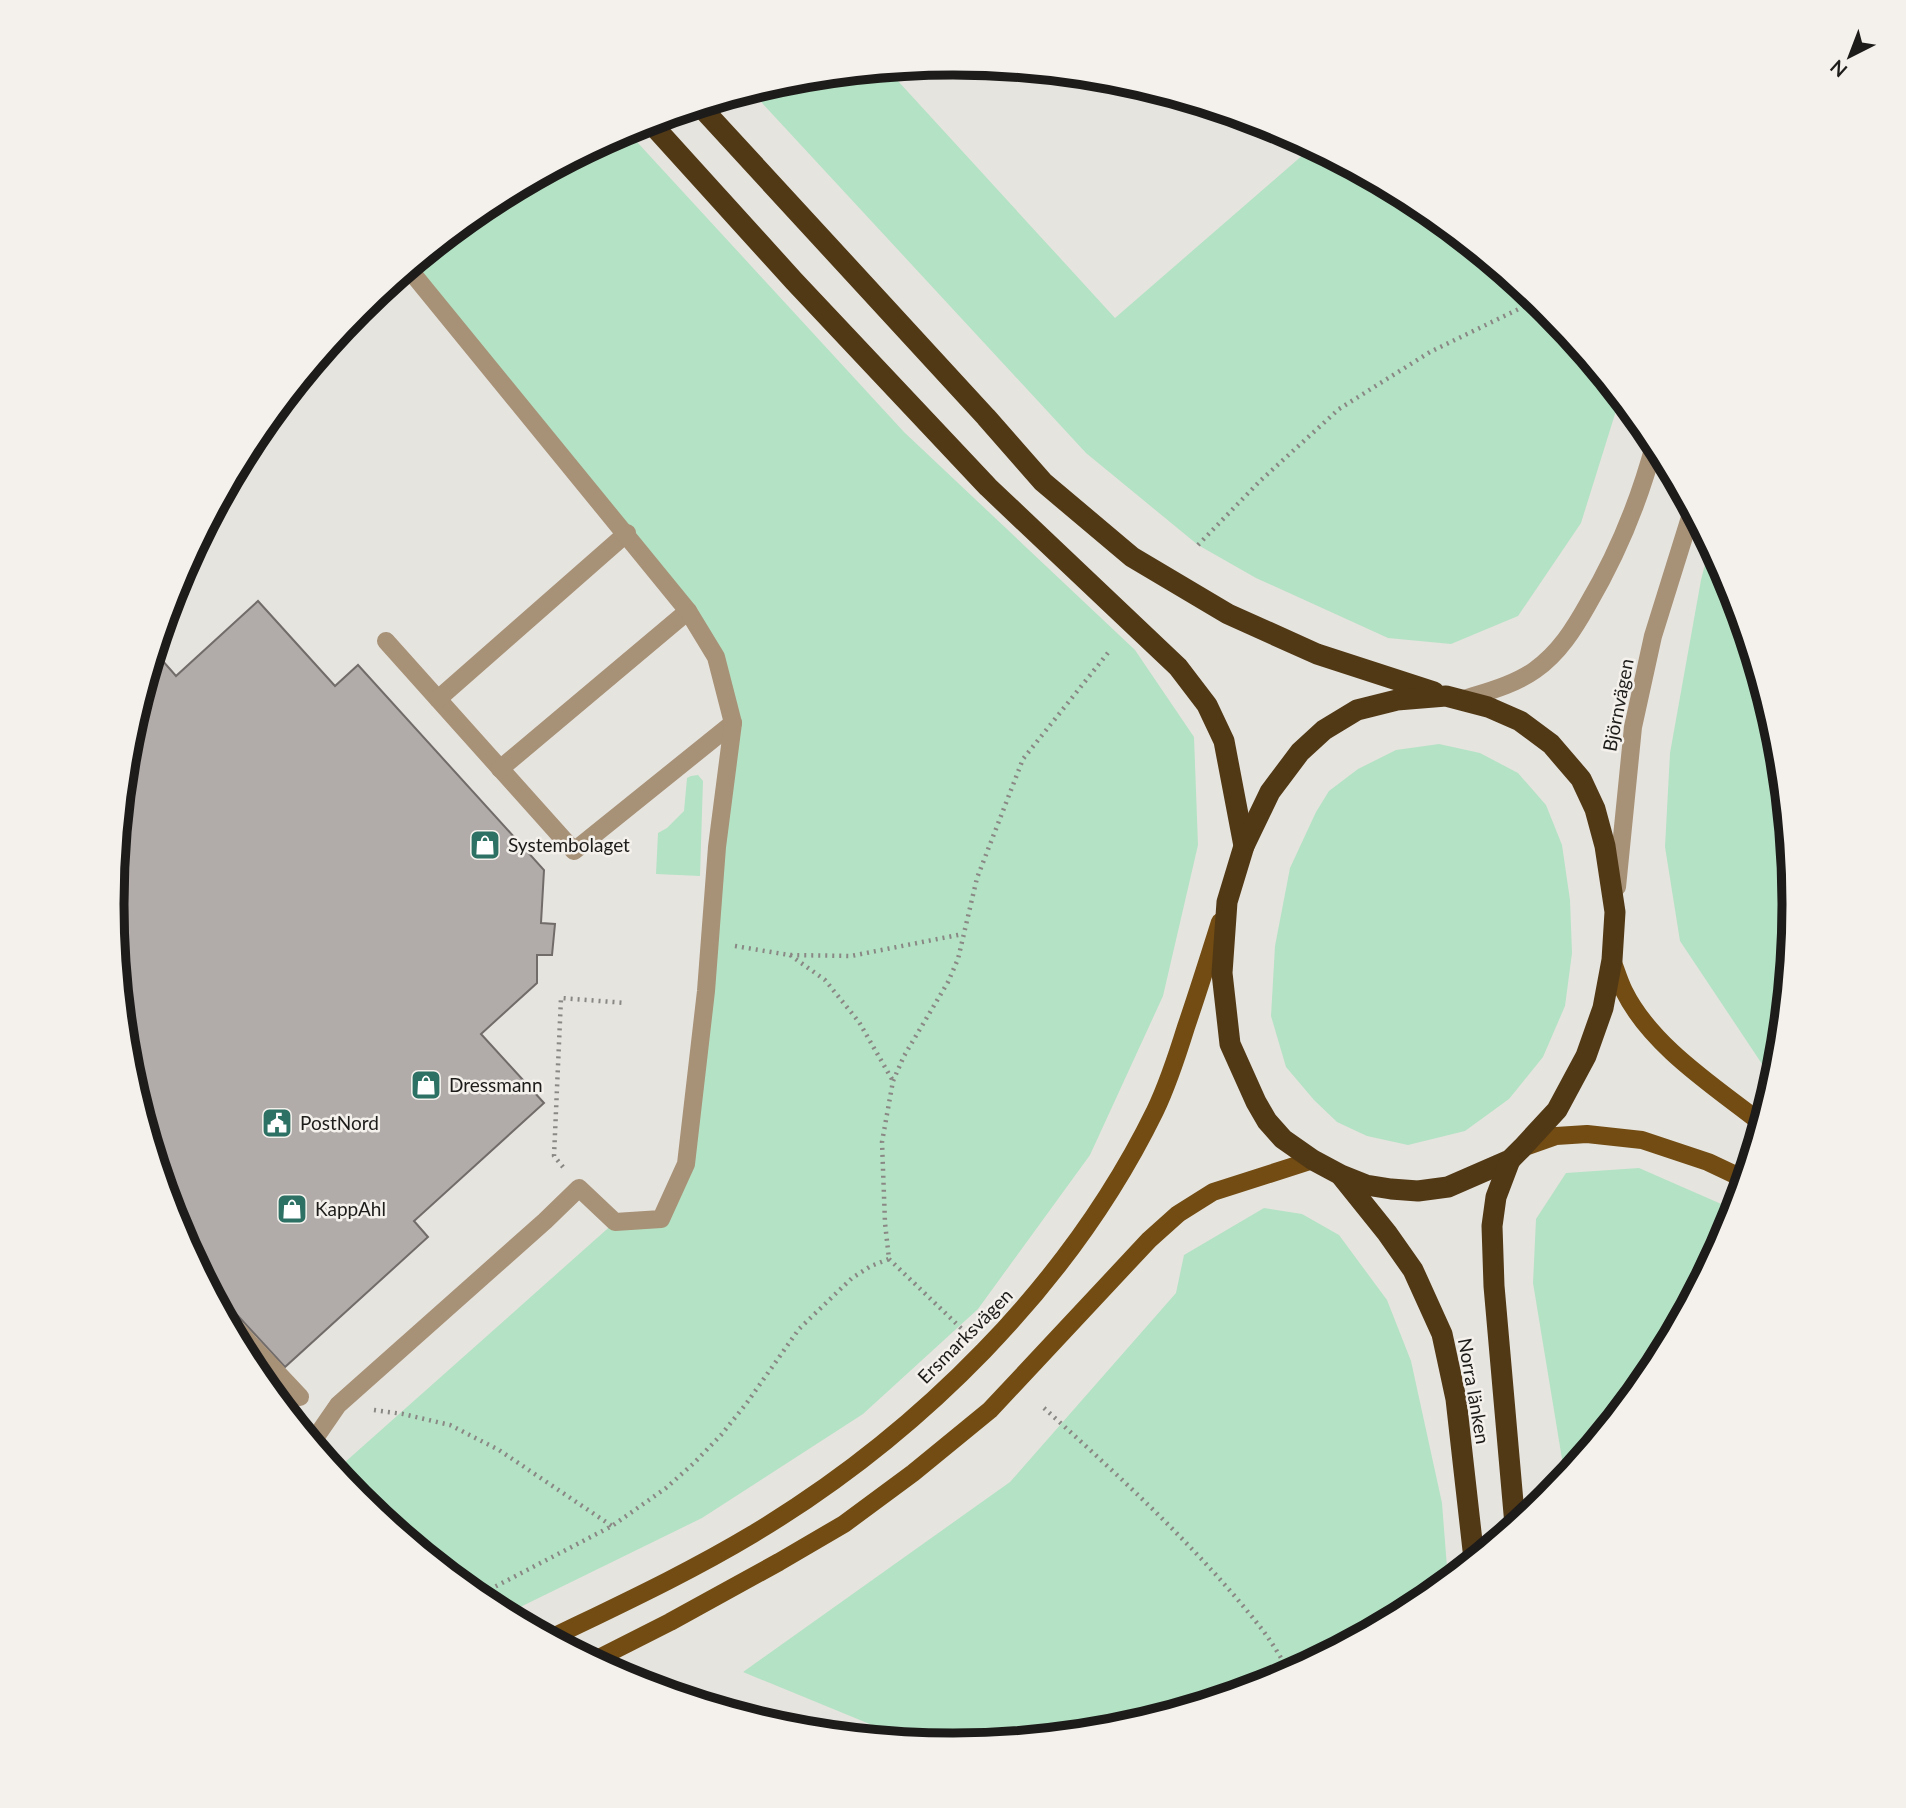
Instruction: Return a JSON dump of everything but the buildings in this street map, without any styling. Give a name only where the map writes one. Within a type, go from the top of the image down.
[{"type":"highway","points":[[706,113],[1043,482],[1132,557],[1228,614],[1306,649],[1488,707],[1520,721],[1551,744],[1581,779],[1594,809],[1605,846],[1615,912],[1612,960],[1603,1008],[1586,1056],[1557,1110],[1516,1154],[1448,1187],[1419,1191],[1366,1185],[1313,1160],[1283,1139],[1267,1121],[1256,1102],[1230,1044],[1222,973],[1227,902],[1244,846],[1270,792],[1300,752],[1324,730],[1357,710],[1397,700],[1454,698]]},
{"type":"highway","points":[[657,130],[794,281],[988,487],[1178,667],[1207,705],[1224,741],[1244,846]]},
{"type":"highway","name":"Norra länken","points":[[1514,1513],[1494,1286],[1492,1226],[1496,1197],[1516,1154]]},
{"type":"highway","name":"Norra länken","points":[[1341,1175],[1413,1270],[1442,1334],[1456,1399],[1473,1549]]},
{"type":"main road","name":"Ersmarksvägen","points":[[560,1633],[650,1590],[753,1534],[840,1477],[907,1423],[1021,1312],[1067,1254],[1122,1174],[1155,1111],[1170,1077],[1227,902]]},
{"type":"main road","points":[[1612,960],[1625,992],[1645,1022],[1691,1068],[1754,1118]]},
{"type":"main road","points":[[1516,1154],[1556,1136],[1587,1134],[1642,1140],[1709,1162],[1736,1175]]},
{"type":"main road","points":[[604,1655],[670,1622],[844,1524],[913,1473],[990,1410],[1149,1240],[1178,1214],[1213,1192],[1313,1160]]},
{"type":"street","points":[[317,1434],[338,1405],[579,1188],[615,1222],[661,1219],[686,1164],[706,991],[717,846],[733,723],[716,657],[688,611],[414,275]]},
{"type":"street","points":[[1454,698],[1512,682],[1535,670],[1554,654],[1573,631],[1608,570],[1650,457]]},
{"type":"street","name":"Björnvägen","points":[[1615,912],[1633,727],[1653,636],[1688,523]]},
{"type":"street","points":[[438,699],[627,534]]},
{"type":"street","points":[[500,769],[688,611]]},
{"type":"street","points":[[386,641],[575,851],[733,723]]},
{"type":"street","points":[[253,1347],[300,1397]]},
{"type":"path","points":[[1198,545],[1260,481],[1339,409],[1430,352],[1526,306]]},
{"type":"path","points":[[964,1331],[889,1259],[882,1142],[893,1081],[958,959],[977,878],[1023,759],[1111,649]]},
{"type":"path","points":[[709,942],[789,955],[851,956],[963,934]]},
{"type":"path","points":[[789,955],[825,980],[859,1022],[893,1081]]},
{"type":"path","points":[[579,1188],[554,1156],[561,998],[626,1003]]},
{"type":"path","points":[[489,1590],[612,1526],[666,1488],[721,1435],[799,1329],[852,1278],[889,1259]]},
{"type":"path","points":[[338,1405],[402,1414],[450,1425],[499,1450],[612,1526]]},
{"type":"path","points":[[1044,1408],[1122,1479],[1207,1563],[1263,1630],[1284,1664]]},
{"type":"green space","points":[[895,77],[1115,318],[1304,154],[1367,186],[1458,247],[1539,318],[1617,408],[1581,523],[1518,616],[1451,644],[1388,638],[1256,578],[1198,545],[1086,453],[758,99],[845,82]]},
{"type":"green space","points":[[634,139],[904,432],[1135,650],[1194,737],[1198,845],[1163,996],[1090,1155],[978,1309],[863,1414],[702,1518],[517,1608],[448,1561],[407,1527],[343,1464],[615,1222],[661,1219],[686,1164],[733,723],[716,657],[414,275],[448,247],[539,186]]},
{"type":"green space","points":[[1706,559],[1738,638],[1754,690],[1775,796],[1782,904],[1775,1012],[1765,1069],[1680,941],[1665,847],[1670,753]]},
{"type":"green space","points":[[1439,744],[1480,753],[1518,773],[1546,805],[1562,845],[1570,900],[1572,953],[1565,1006],[1543,1057],[1509,1099],[1465,1131],[1408,1145],[1367,1136],[1337,1122],[1286,1067],[1271,1016],[1275,946],[1290,868],[1316,812],[1329,791],[1358,769],[1396,750]]},
{"type":"green space","points":[[698,775],[703,781],[700,876],[656,874],[658,833],[684,811],[687,778]]},
{"type":"green space","points":[[1639,1168],[1725,1206],[1696,1271],[1671,1318],[1610,1409],[1563,1464],[1533,1283],[1536,1219],[1566,1173]]},
{"type":"green space","points":[[1264,1208],[1302,1214],[1339,1235],[1387,1300],[1411,1361],[1442,1503],[1447,1569],[1367,1622],[1270,1670],[1167,1705],[1061,1726],[953,1733],[883,1730],[743,1672],[1010,1482],[1176,1293],[1184,1255]]},
{"type":"place","name":"Systembolaget","points":[[485,845]]},
{"type":"place","name":"Dressmann","points":[[426,1085]]},
{"type":"place","name":"PostNord","points":[[277,1123]]},
{"type":"place","name":"KappAhl","points":[[292,1209]]}]
